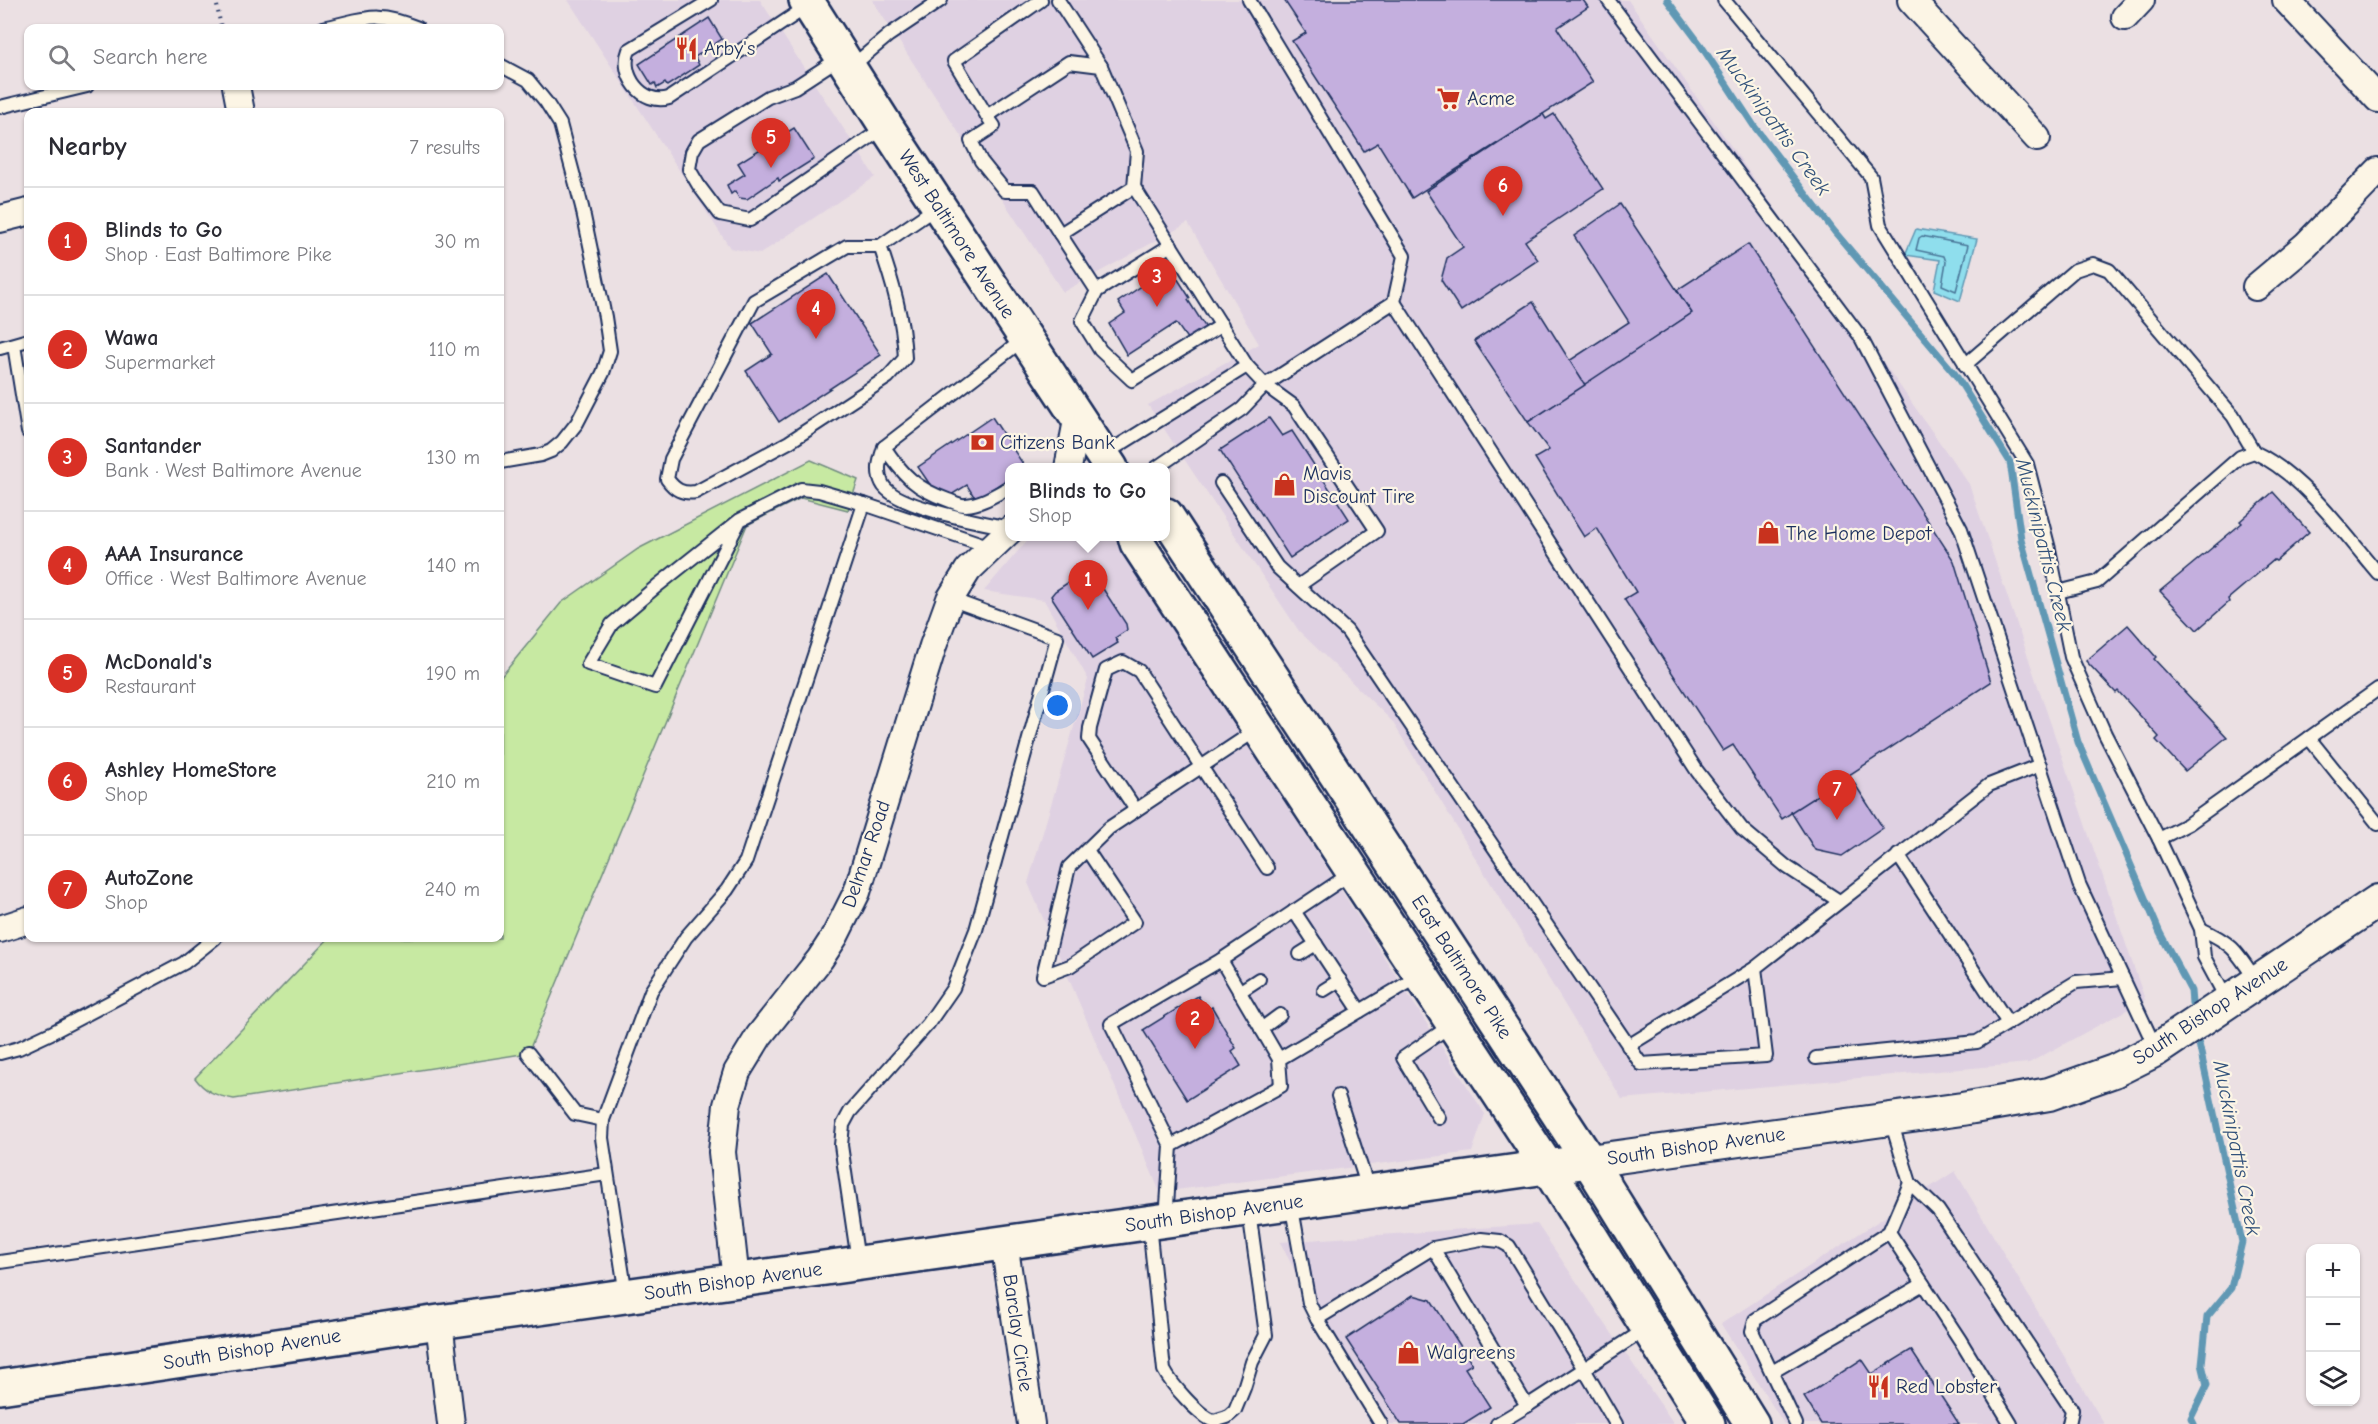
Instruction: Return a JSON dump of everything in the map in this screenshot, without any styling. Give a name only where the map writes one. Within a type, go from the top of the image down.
[{"type":"main road","name":"West Baltimore Avenue","points":[[808,3],[938,207],[1107,461]]},
{"type":"main road","name":"East Baltimore Pike","points":[[1170,521],[1589,1161],[1752,1424]]},
{"type":"main road","name":"East Baltimore Pike","points":[[1136,541],[1548,1168],[1708,1424]]},
{"type":"main road","points":[[1291,777],[1324,755]]},
{"type":"main road","name":"South Bishop Avenue","points":[[0,1387],[439,1322],[1589,1161]]},
{"type":"street","points":[[1911,0],[2037,138]]},
{"type":"street","points":[[2286,0],[2378,99]]},
{"type":"street","points":[[237,90],[240,108]]},
{"type":"street","points":[[2256,286],[2306,245],[2378,171]]},
{"type":"street","points":[[0,219],[24,213]]},
{"type":"street","points":[[1066,463],[1078,415]]},
{"type":"street","name":"Delmar Road","points":[[736,1281],[722,1152],[724,1120],[732,1088],[746,1055],[820,959],[835,936],[857,892],[933,646],[950,599],[968,570],[1004,535]]},
{"type":"street","name":"South Bishop Avenue","points":[[1589,1161],[1891,1119],[2049,1094],[2114,1071],[2156,1050],[2378,901]]},
{"type":"street","points":[[0,929],[24,921]]},
{"type":"street","name":"Barclay Circle","points":[[1004,1242],[1031,1424]]},
{"type":"street","points":[[439,1322],[451,1424]]},
{"type":"lane","points":[[711,0],[629,50],[625,59],[628,73],[639,90],[649,98],[658,101],[669,98],[808,3]]},
{"type":"lane","points":[[886,126],[750,220],[720,214],[689,169],[692,152],[699,140],[768,98],[846,62],[941,0]]},
{"type":"lane","points":[[1041,0],[954,61],[994,126],[971,141],[981,161],[1005,191],[1033,190],[1097,291]]},
{"type":"lane","points":[[1058,0],[1101,66],[1137,151],[1134,187],[1246,366],[1264,385],[1294,406],[1377,531],[1298,586]]},
{"type":"lane","points":[[1248,0],[1404,256],[1394,302],[1697,771],[1742,829],[1787,867],[1839,901]]},
{"type":"lane","points":[[1608,0],[1860,336],[1961,529],[2079,884],[2156,1050]]},
{"type":"lane","points":[[1724,0],[1871,177],[1880,225],[2027,465],[2058,592],[2071,657],[2105,734],[2159,839],[2201,929],[2204,957],[2228,1001]]},
{"type":"lane","points":[[338,24],[368,16],[390,18],[407,24]]},
{"type":"lane","points":[[987,116],[1069,62],[1101,66]]},
{"type":"lane","points":[[504,67],[528,80],[561,124],[582,207],[610,351],[603,373],[577,423],[562,442],[541,455],[504,461]]},
{"type":"lane","points":[[0,107],[70,90]]},
{"type":"lane","points":[[1060,234],[1134,187]]},
{"type":"lane","points":[[880,246],[896,292],[905,358],[888,376],[789,442],[696,492],[686,493],[674,489],[667,479],[671,459],[754,301],[847,246],[880,246],[938,207]]},
{"type":"lane","points":[[1171,245],[1097,291],[1082,321],[1100,350],[1132,380],[1222,325]]},
{"type":"lane","points":[[1965,365],[2075,270],[2093,264],[2109,270],[2233,416],[2254,452],[2273,461],[2299,483],[2378,573]]},
{"type":"lane","points":[[1163,463],[1242,409],[1264,385],[1394,302]]},
{"type":"lane","points":[[1004,535],[976,521],[895,497],[882,485],[878,467],[884,447],[1025,338]]},
{"type":"lane","points":[[0,348],[24,341]]},
{"type":"lane","points":[[14,345],[24,407]]},
{"type":"lane","points":[[1107,461],[1246,366]]},
{"type":"lane","points":[[884,447],[899,470],[913,483],[933,495],[964,506],[979,503],[1005,490]]},
{"type":"lane","points":[[2058,592],[2097,582],[2240,457],[2254,452]]},
{"type":"lane","points":[[1221,483],[1277,567],[1347,631],[1641,1064],[1766,1056],[1755,968]]},
{"type":"lane","points":[[740,520],[655,687],[588,664],[612,624],[740,520],[801,489],[819,491],[864,504],[1004,535]]},
{"type":"lane","points":[[626,1296],[602,1138],[603,1120],[651,991],[686,937],[727,890],[746,861],[864,504]]},
{"type":"lane","points":[[858,1263],[841,1144],[843,1125],[850,1112],[928,1024],[953,988],[976,930],[1057,638],[950,599]]},
{"type":"lane","points":[[1136,810],[1089,739],[1089,728],[1106,670],[1123,662],[1139,670],[1267,868]]},
{"type":"lane","points":[[2159,839],[2188,824],[2378,689]]},
{"type":"lane","points":[[1087,850],[1135,922],[1070,966],[1043,976],[1070,867],[1087,850],[1109,828],[1259,729]]},
{"type":"lane","points":[[2309,738],[2378,824]]},
{"type":"lane","points":[[1628,1046],[1755,968],[1989,785],[2040,765]]},
{"type":"lane","points":[[1898,855],[2008,1023]]},
{"type":"lane","points":[[1249,1209],[1266,1335],[1252,1362],[1245,1388],[1235,1410],[1227,1417],[1214,1421],[1197,1409],[1168,1378],[1164,1370],[1157,1222],[1171,1146],[1111,1024],[1221,960],[1353,872]]},
{"type":"lane","points":[[1294,911],[1360,1011]]},
{"type":"lane","points":[[2201,929],[2223,939],[2233,947],[2257,982]]},
{"type":"lane","points":[[0,1053],[19,1048],[51,1033],[184,963],[210,942]]},
{"type":"lane","points":[[1300,954],[1316,944]]},
{"type":"lane","points":[[1171,1146],[1281,1086],[1279,1059],[1221,960]]},
{"type":"lane","points":[[1279,1059],[1421,975]]},
{"type":"lane","points":[[1816,1058],[1977,1042],[2076,982],[2123,978]]},
{"type":"lane","points":[[1239,992],[1259,979]]},
{"type":"lane","points":[[1324,990],[1340,980]]},
{"type":"lane","points":[[1261,1029],[1280,1016]]},
{"type":"lane","points":[[1439,1118],[1403,1058],[1454,1023]]},
{"type":"lane","points":[[528,1053],[575,1114],[603,1120]]},
{"type":"lane","points":[[1338,1096],[1369,1192]]},
{"type":"lane","points":[[1891,1119],[1910,1183],[1938,1210],[2072,1410],[2069,1424]]},
{"type":"lane","points":[[0,1262],[607,1174]]},
{"type":"lane","points":[[1796,1424],[1752,1331],[1755,1320],[1889,1232],[1910,1183]]},
{"type":"lane","points":[[1292,1203],[1309,1303],[1381,1424]]},
{"type":"lane","points":[[1889,1232],[2011,1424]]},
{"type":"lane","points":[[1317,1319],[1433,1248],[1481,1239],[1500,1241],[1509,1246],[1616,1424]]},
{"type":"lane","points":[[1433,1248],[1527,1406]]},
{"type":"lane","points":[[1772,1372],[1923,1284]]},
{"type":"lane","points":[[1497,1424],[1647,1328]]},
{"type":"path","points":[[216,0],[220,24]]},
{"type":"shaded area","points":[[568,0],[760,0],[875,177],[760,254],[730,248]]},
{"type":"shaded area","points":[[872,0],[1628,0],[1969,484],[2145,1000],[2029,1063],[1622,1099],[1392,721],[1299,631],[1148,405],[1259,344],[1188,223],[1063,292]]},
{"type":"shaded area","points":[[1027,541],[1117,541],[1485,1114],[1472,1152],[1160,1192],[1028,883],[1088,679],[1044,600],[984,591]]},
{"type":"shaded area","points":[[1955,1171],[2104,1424],[1784,1424],[1721,1324]]},
{"type":"shaded area","points":[[1537,1224],[1674,1424],[1374,1424],[1280,1242]]},
{"type":"green space","points":[[811,460],[858,480],[848,510],[801,498],[747,525],[528,1053],[234,1099],[212,1093],[203,1087],[195,1078],[325,942],[504,942],[504,673],[561,603],[638,549]]},
{"type":"water","points":[[1916,229],[1977,239],[1960,301],[1934,290],[1940,260],[1905,255]]},
{"type":"building","name":"Acme","points":[[1284,0],[1583,0],[1588,7],[1557,28],[1593,82],[1412,198],[1378,143],[1364,151],[1292,41],[1306,33]]},
{"type":"building","name":"Arby's","points":[[709,18],[722,39],[695,57],[699,65],[667,86],[665,83],[657,88],[655,83],[652,85],[639,64]]},
{"type":"building","points":[[1543,114],[1546,119],[1554,114],[1603,189],[1525,241],[1538,260],[1461,311],[1441,280],[1447,258],[1463,247],[1426,191]]},
{"type":"building","points":[[794,128],[814,159],[779,181],[778,178],[747,199],[739,198],[735,191],[731,194],[727,185],[745,174],[738,163]]},
{"type":"building","points":[[1620,204],[1692,313],[1585,385],[1569,361],[1629,322],[1574,236]]},
{"type":"building","name":"The Home Depot","points":[[1748,244],[1954,561],[1991,682],[1782,819],[1733,745],[1723,751],[1624,599],[1636,592],[1597,528],[1584,537],[1535,458],[1549,450],[1528,422],[1692,313],[1677,290]]},
{"type":"building","points":[[1170,267],[1206,328],[1188,340],[1176,323],[1127,355],[1109,324],[1125,313],[1118,302]]},
{"type":"building","points":[[828,274],[881,355],[779,422],[746,371],[772,354],[752,323]]},
{"type":"building","points":[[1533,302],[1585,385],[1528,422],[1474,341]]},
{"type":"building","name":"Citizens Bank","points":[[992,417],[1022,463],[1005,463],[1005,480],[976,500],[967,485],[951,495],[933,489],[918,467]]},
{"type":"building","name":"Mavis Discount Tire","points":[[1269,418],[1282,436],[1292,431],[1349,519],[1290,558],[1220,450]]},
{"type":"building","points":[[2273,492],[2309,532],[2228,599],[2229,602],[2197,630],[2160,591],[2242,523],[2240,521]]},
{"type":"building","points":[[1089,572],[1094,575],[1126,624],[1127,630],[1115,638],[1118,643],[1092,659],[1051,596],[1083,573]]},
{"type":"building","points":[[2128,625],[2156,657],[2154,659],[2227,737],[2185,771],[2156,740],[2159,737],[2118,691],[2116,693],[2086,661]]},
{"type":"building","points":[[1849,775],[1883,828],[1842,856],[1815,850],[1791,812]]},
{"type":"building","points":[[1198,996],[1207,1011],[1212,1007],[1236,1048],[1232,1051],[1241,1066],[1187,1100],[1143,1030]]},
{"type":"building","name":"Walgreens","points":[[1413,1295],[1431,1300],[1472,1364],[1465,1368],[1490,1407],[1463,1424],[1401,1424],[1346,1339]]},
{"type":"building","name":"Red Lobster","points":[[1911,1350],[1959,1424],[1821,1424],[1804,1397],[1862,1359],[1872,1374]]},
{"type":"waterway","name":"Muckinipattis Creek","points":[[1667,0],[1700,44],[1754,126],[1834,231],[1955,374],[2010,462],[2021,539],[2078,742],[2160,933],[2191,991],[2192,1003]]},
{"type":"waterway","name":"Muckinipattis Creek","points":[[2194,1424],[2191,1418],[2207,1385],[2202,1364],[2207,1317],[2231,1288],[2242,1242],[2199,1044]]},
{"type":"place","name":"Arby's","points":[[686,48]]},
{"type":"place","name":"Acme","points":[[1449,98]]},
{"type":"place","name":"McDonald's","points":[[771,168]]},
{"type":"place","name":"Ashley HomeStore","points":[[1503,216]]},
{"type":"place","name":"Santander","points":[[1157,307]]},
{"type":"place","name":"AAA Insurance","points":[[816,339]]},
{"type":"place","name":"Citizens Bank","points":[[982,442]]},
{"type":"place","name":"Mavis Discount Tire","points":[[1285,485]]},
{"type":"place","name":"The Home Depot","points":[[1768,533]]},
{"type":"place","name":"Blinds to Go","points":[[1088,610]]},
{"type":"place","name":"AutoZone","points":[[1837,820]]},
{"type":"place","name":"Wawa","points":[[1195,1049]]},
{"type":"place","name":"Walgreens","points":[[1409,1352]]},
{"type":"place","name":"Red Lobster","points":[[1878,1386]]}]
